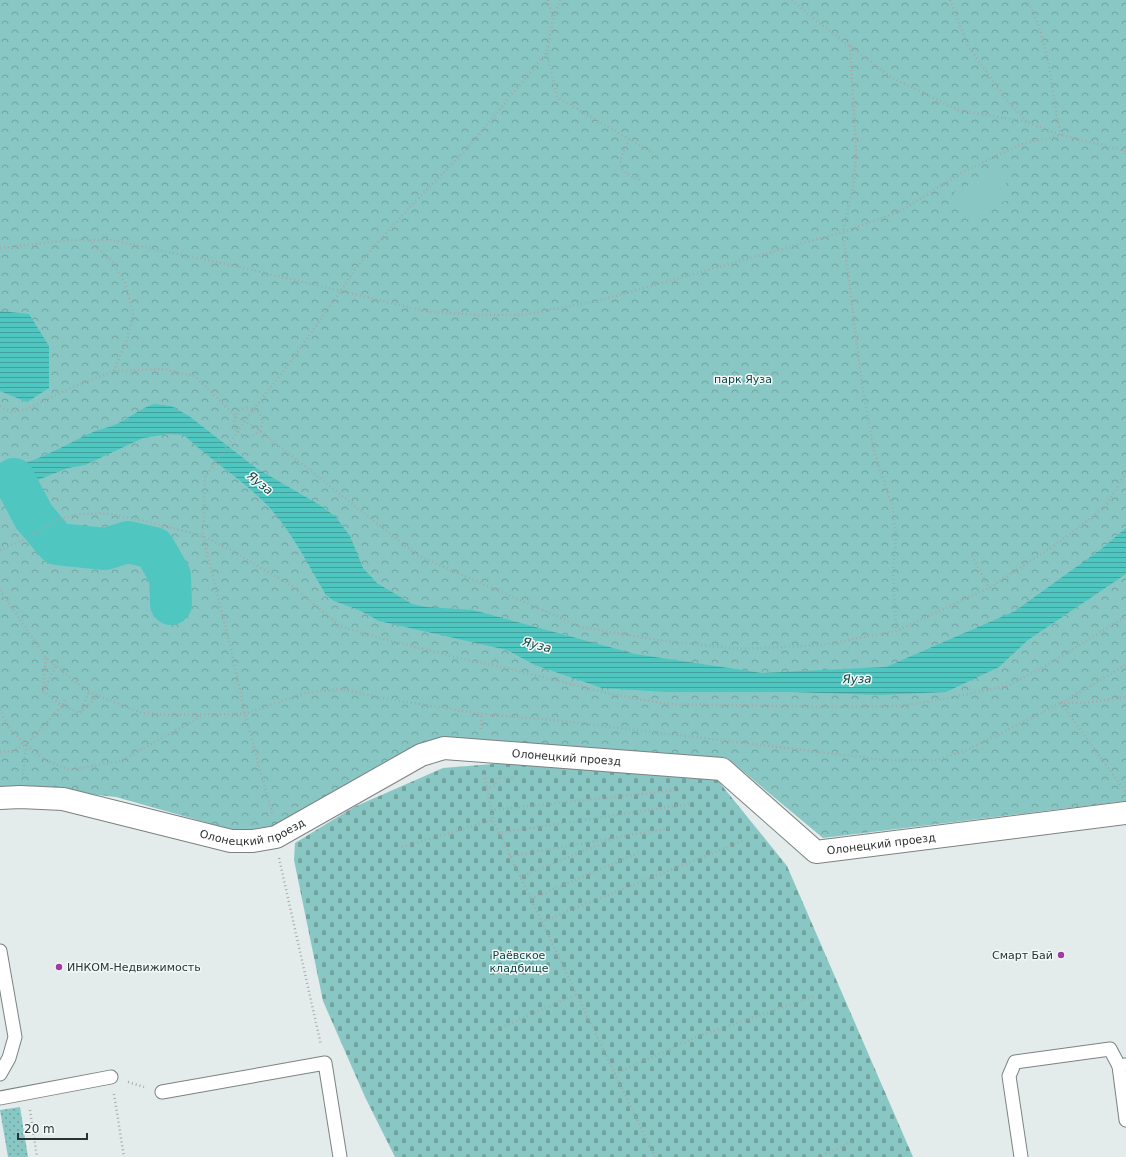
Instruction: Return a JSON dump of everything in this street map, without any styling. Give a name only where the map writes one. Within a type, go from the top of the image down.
[{"type":"street","name":"Олонецкий проезд","points":[[10,797],[63,799],[231,841],[253,841],[276,836],[296,827],[421,755],[444,748],[722,769],[816,852],[1126,813]]},
{"type":"lane","points":[[0,951],[15,1037],[9,1058],[0,1074]]},
{"type":"lane","points":[[1021,1157],[1009,1076],[1015,1062],[1110,1049],[1122,1065],[1126,1120]]},
{"type":"lane","points":[[162,1092],[325,1063],[340,1157]]},
{"type":"lane","points":[[0,1098],[111,1077]]},
{"type":"path","points":[[548,0],[553,20]]},
{"type":"path","points":[[560,0],[553,20],[547,52],[557,97],[653,152]]},
{"type":"path","points":[[792,0],[814,19],[891,77],[958,110],[1027,122],[1061,135],[1126,150]]},
{"type":"path","points":[[950,0],[968,46],[1005,98],[1027,122]]},
{"type":"path","points":[[1027,0],[1037,18],[1050,65],[1056,112],[1061,135]]},
{"type":"path","points":[[850,46],[856,150],[854,182],[843,232],[861,377],[872,444],[893,509],[896,541],[893,566],[896,631]]},
{"type":"path","points":[[274,818],[245,714],[203,536],[205,477],[254,409],[292,360],[363,259],[408,208],[465,151],[547,52]]},
{"type":"path","points":[[0,248],[71,240],[112,240],[240,267],[430,312],[480,315],[524,315],[601,300],[843,232],[901,211],[961,173],[1019,145],[1061,135]]},
{"type":"path","points":[[629,139],[620,160],[620,167],[624,173],[641,180]]},
{"type":"path","points":[[1122,150],[1126,155]]},
{"type":"path","points":[[88,240],[112,262],[125,283],[133,314],[128,337],[114,371]]},
{"type":"path","points":[[0,406],[11,412],[27,409],[73,387],[114,371],[162,369],[195,376],[235,416],[259,430],[417,556],[581,627],[657,640],[740,649],[822,645],[896,631],[989,588],[1058,542],[1105,507],[1126,473]]},
{"type":"path","points":[[245,408],[254,409],[260,416],[261,425],[259,430],[252,435],[247,436],[238,432],[234,424],[235,416],[245,408]]},
{"type":"path","points":[[0,550],[28,538],[58,519],[80,514],[105,513],[145,521],[203,536],[292,586],[340,626],[450,656],[616,695],[667,704],[837,707],[897,706],[940,699],[1007,686],[1046,666],[1126,616]]},
{"type":"path","points":[[972,556],[989,588]]},
{"type":"path","points":[[0,590],[46,658],[89,692],[142,713],[166,715],[245,714],[305,693],[343,689],[371,696],[481,714],[554,720],[885,760],[938,760],[966,750],[1061,703],[1126,665]]},
{"type":"path","points":[[43,691],[46,658]]},
{"type":"path","points":[[43,691],[56,666]]},
{"type":"path","points":[[43,691],[62,706],[80,713]]},
{"type":"path","points":[[80,713],[89,692]]},
{"type":"path","points":[[80,713],[98,696]]},
{"type":"path","points":[[10,797],[26,745],[62,706],[66,697]]},
{"type":"path","points":[[1061,703],[1086,703],[1126,697]]},
{"type":"path","points":[[1061,703],[1126,792]]},
{"type":"path","points":[[0,709],[9,728],[26,745],[46,760],[70,770],[120,761],[202,715]]},
{"type":"path","points":[[481,714],[481,750],[493,820],[656,1157]]},
{"type":"path","points":[[0,752],[26,745]]},
{"type":"path","points":[[491,810],[684,790]]},
{"type":"path","points":[[498,832],[689,804]]},
{"type":"path","points":[[402,847],[493,820]]},
{"type":"path","points":[[510,856],[670,828]]},
{"type":"path","points":[[520,877],[619,837]]},
{"type":"path","points":[[542,922],[745,840]]},
{"type":"path","points":[[278,852],[325,1063]]},
{"type":"path","points":[[531,900],[638,853]]},
{"type":"path","points":[[494,1031],[577,994]]},
{"type":"path","points":[[615,1074],[694,1038],[815,996]]},
{"type":"path","points":[[124,1157],[111,1077],[162,1092]]},
{"type":"path","points":[[27,1092],[37,1157]]},
{"type":"path","points":[[818,1157],[853,1142]]},
{"type":"green space","name":"парк Яуза","points":[[0,0],[1126,0],[1126,801],[823,838],[727,758],[437,739],[280,825],[240,832],[116,797],[41,789],[0,790]]},
{"type":"green space","points":[[999,170],[1013,197],[967,220],[953,193]]},
{"type":"green space","name":"Раёвское кладбище","points":[[505,763],[715,777],[787,866],[913,1157],[395,1157],[365,1097],[323,1001],[294,860],[295,843],[354,807],[443,768]]},
{"type":"green space","points":[[20,1107],[28,1157],[8,1157],[0,1110]]},
{"type":"water","points":[[0,311],[29,314],[49,346],[49,388],[27,402],[0,391]]},
{"type":"water","name":"Яуза","points":[[154,404],[171,406],[189,416],[256,468],[318,504],[335,516],[350,536],[363,568],[377,583],[412,604],[426,607],[473,610],[635,654],[762,673],[886,667],[1015,611],[1100,550],[1126,528],[1126,574],[1028,640],[999,667],[946,692],[879,695],[792,692],[667,692],[602,688],[535,665],[507,650],[379,621],[359,610],[334,601],[326,595],[289,532],[271,509],[252,491],[184,435],[168,434],[143,438],[85,465],[68,468],[0,495],[0,467],[11,466],[35,459],[94,432],[117,424]]},
{"type":"waterway","points":[[14,479],[34,517],[57,544],[105,549],[128,542],[154,548],[170,576],[171,604]]},
{"type":"place","name":"Смарт Бай","points":[[1061,955]]},
{"type":"place","name":"ИНКОМ-Недвижимость","points":[[59,967]]}]
